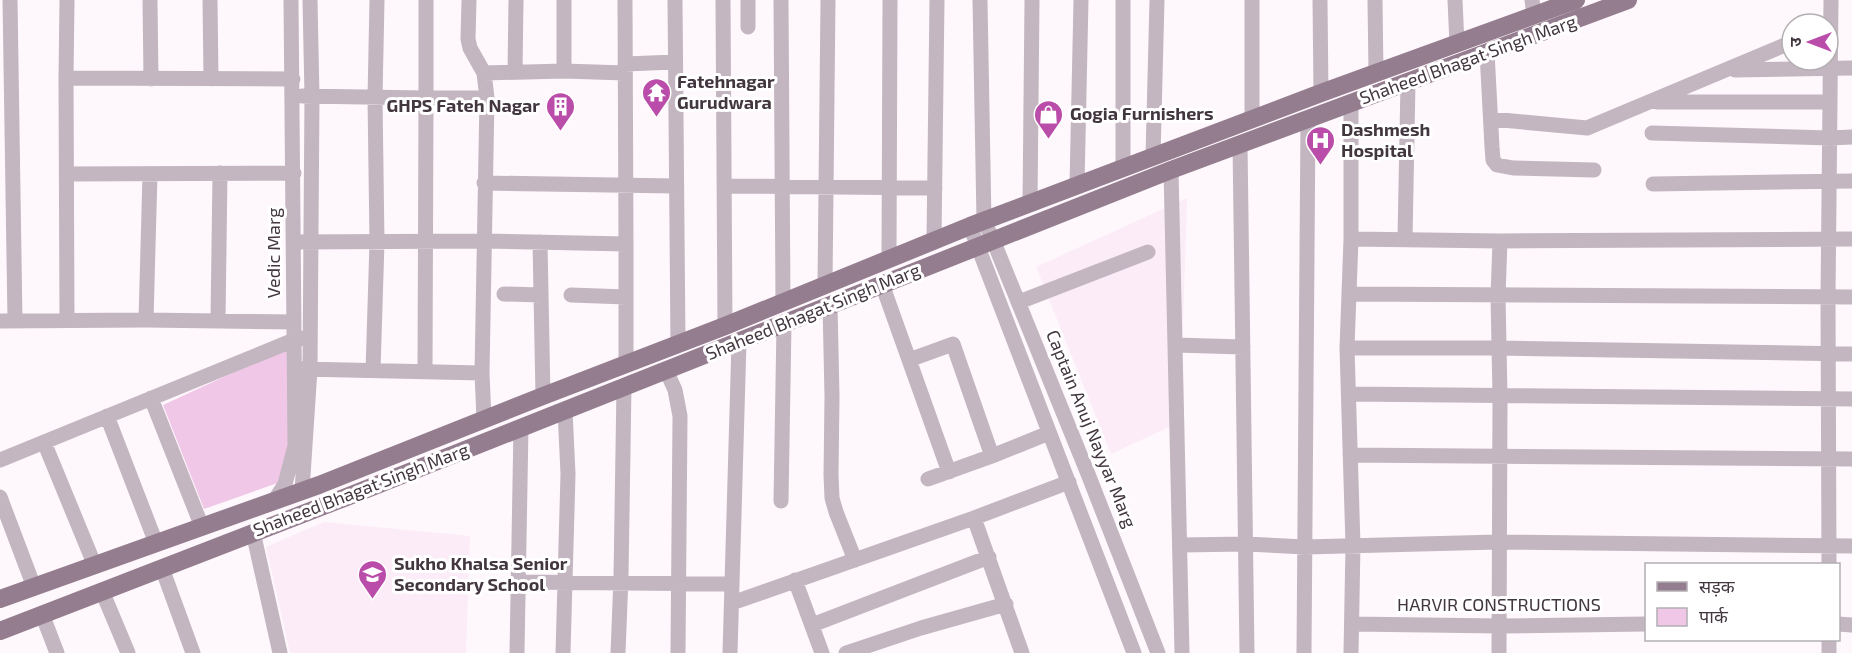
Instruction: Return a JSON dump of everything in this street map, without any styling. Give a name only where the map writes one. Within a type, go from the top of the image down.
[{"type":"main road","name":"Shaheed Bhagat Singh Marg","points":[[0,599],[302,491],[725,326],[977,223],[1457,44],[1533,8],[1576,0]]},
{"type":"main road","name":"Shaheed Bhagat Singh Marg","points":[[0,631],[344,498],[1171,170],[1628,0]]},
{"type":"street","points":[[10,0],[8,321],[294,322]]},
{"type":"street","points":[[67,0],[67,321]]},
{"type":"street","points":[[150,0],[151,79]]},
{"type":"street","points":[[210,0],[210,79]]},
{"type":"street","name":"Vedic Marg","points":[[291,0],[294,340],[302,369],[302,491]]},
{"type":"street","name":"Vedic Marg","points":[[274,501],[285,484],[295,446],[302,369],[310,336],[312,96],[310,0]]},
{"type":"street","points":[[373,371],[377,242],[375,98],[377,0]]},
{"type":"street","points":[[424,372],[426,0]]},
{"type":"street","points":[[469,0],[470,48],[484,72],[487,98],[482,374],[484,419]]},
{"type":"street","points":[[515,72],[516,0]]},
{"type":"street","points":[[564,0],[564,71]]},
{"type":"street","points":[[625,0],[626,364]]},
{"type":"street","points":[[675,0],[678,344]]},
{"type":"street","points":[[723,0],[726,186],[725,326]]},
{"type":"street","points":[[748,0],[748,27]]},
{"type":"street","points":[[781,0],[783,302]]},
{"type":"street","points":[[825,285],[828,0]]},
{"type":"street","points":[[889,258],[890,0]]},
{"type":"street","points":[[934,240],[937,0]]},
{"type":"street","points":[[977,223],[980,0]]},
{"type":"street","points":[[1030,204],[1032,0]]},
{"type":"street","points":[[1077,185],[1081,0]]},
{"type":"street","points":[[1123,0],[1123,168]]},
{"type":"street","points":[[1153,156],[1157,0]]},
{"type":"street","points":[[1252,0],[1252,119]]},
{"type":"street","points":[[1320,0],[1321,93]]},
{"type":"street","points":[[1375,0],[1377,73]]},
{"type":"street","points":[[1455,0],[1457,44]]},
{"type":"street","points":[[1491,119],[1587,128],[1780,47]]},
{"type":"street","points":[[1487,52],[1493,160],[1497,165],[1513,168],[1594,170]]},
{"type":"street","points":[[484,72],[625,68],[675,62]]},
{"type":"street","points":[[1725,70],[1780,69]]},
{"type":"street","points":[[1829,563],[1830,72]]},
{"type":"street","points":[[66,78],[292,79]]},
{"type":"street","points":[[1405,239],[1408,82]]},
{"type":"street","points":[[293,95],[487,98]]},
{"type":"street","points":[[1648,102],[1830,102]]},
{"type":"street","points":[[1351,103],[1351,238],[1347,348],[1353,545],[1351,653]]},
{"type":"street","points":[[1304,653],[1308,119]]},
{"type":"street","points":[[1652,133],[1852,137]]},
{"type":"street","points":[[1240,144],[1247,653]]},
{"type":"street","points":[[1171,170],[1182,653]]},
{"type":"street","points":[[218,321],[220,173]]},
{"type":"street","points":[[67,174],[294,173]]},
{"type":"street","points":[[146,320],[150,174]]},
{"type":"street","points":[[1653,184],[1852,181]]},
{"type":"street","points":[[484,183],[676,186]]},
{"type":"street","points":[[726,186],[935,188]]},
{"type":"street","name":"Captain Anuj Nayyar Marg","points":[[977,223],[1049,433],[1134,653]]},
{"type":"street","points":[[1351,238],[1500,241],[1852,239]]},
{"type":"street","points":[[294,242],[484,241],[626,244]]},
{"type":"street","points":[[1499,653],[1498,296],[1500,241]]},
{"type":"street","points":[[540,242],[543,396]]},
{"type":"street","name":"Captain Anuj Nayyar Marg","points":[[985,243],[1019,302],[1158,653]]},
{"type":"street","points":[[1019,302],[1148,252]]},
{"type":"street","points":[[882,284],[949,472]]},
{"type":"street","points":[[504,294],[541,295]]},
{"type":"street","points":[[1350,294],[1852,297]]},
{"type":"street","points":[[571,295],[626,297]]},
{"type":"street","points":[[830,304],[832,498],[855,560]]},
{"type":"street","points":[[781,501],[784,324]]},
{"type":"street","points":[[0,460],[294,340],[310,336]]},
{"type":"street","points":[[730,653],[739,342]]},
{"type":"street","points":[[909,360],[953,344],[992,456]]},
{"type":"street","points":[[1175,345],[1243,347]]},
{"type":"street","points":[[1347,348],[1499,348],[1852,354]]},
{"type":"street","points":[[302,369],[482,374]]},
{"type":"street","points":[[666,370],[675,390],[680,416],[678,653]]},
{"type":"street","points":[[618,653],[624,387]]},
{"type":"street","points":[[1349,394],[1852,399]]},
{"type":"street","points":[[151,398],[202,527]]},
{"type":"street","points":[[563,653],[568,474],[565,410]]},
{"type":"street","points":[[107,416],[156,543]]},
{"type":"street","points":[[517,653],[521,427]]},
{"type":"street","points":[[928,479],[1049,433]]},
{"type":"street","points":[[44,442],[94,566]]},
{"type":"street","points":[[1350,454],[1852,459]]},
{"type":"street","points":[[732,603],[974,518],[1068,482]]},
{"type":"street","points":[[0,497],[34,587]]},
{"type":"street","points":[[974,518],[1022,653]]},
{"type":"street","points":[[254,532],[280,653]]},
{"type":"street","points":[[1180,545],[1246,544],[1305,548],[1498,542],[1852,546]]},
{"type":"street","points":[[812,625],[988,557]]},
{"type":"street","points":[[162,568],[193,653]]},
{"type":"street","points":[[795,580],[822,653]]},
{"type":"street","points":[[519,582],[732,584]]},
{"type":"street","points":[[102,591],[128,653]]},
{"type":"street","points":[[846,653],[921,628],[1006,604]]},
{"type":"street","points":[[42,614],[57,653]]},
{"type":"street","name":"HARVIR CONSTRUCTIONS","points":[[1352,624],[1499,626],[1645,624]]},
{"type":"shaded area","points":[[1187,198],[1180,422],[1111,454],[1036,267]]},
{"type":"shaded area","name":"Sukho Khalsa Senior Secondary School","points":[[324,522],[470,536],[466,653],[290,653],[266,547]]},
{"type":"green space","points":[[297,343],[310,423],[289,479],[204,509],[163,405]]},
{"type":"place","name":"Fatehnagar Gurudwara","points":[[656,118]]},
{"type":"place","name":"GHPS Fateh Nagar","points":[[561,132]]},
{"type":"place","name":"Gogia Furnishers","points":[[1049,140]]},
{"type":"place","name":"Dashmesh Hospital","points":[[1320,166]]},
{"type":"place","name":"Sukho Khalsa Senior Secondary School","points":[[373,600]]}]
